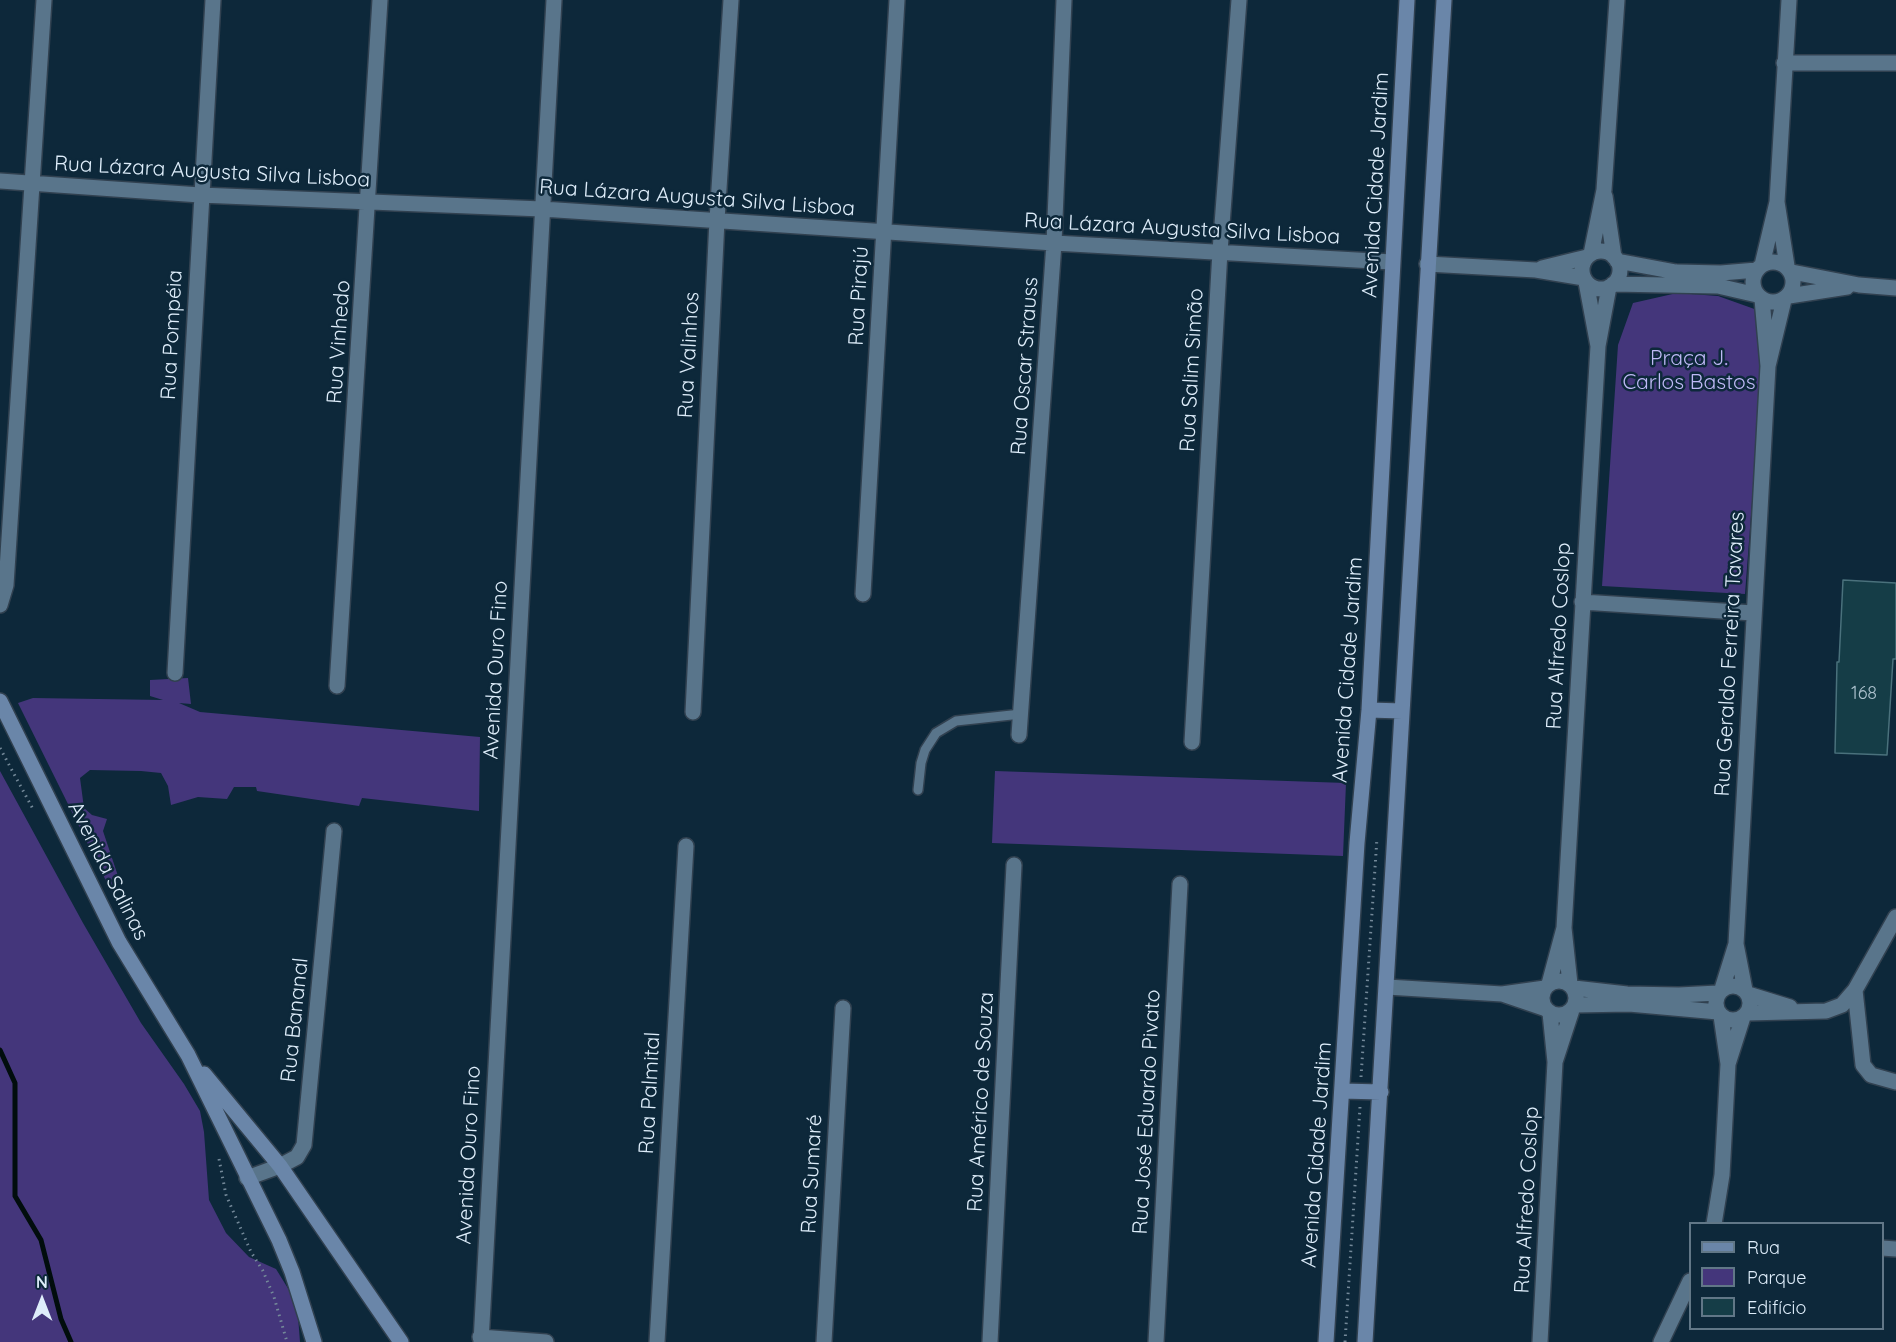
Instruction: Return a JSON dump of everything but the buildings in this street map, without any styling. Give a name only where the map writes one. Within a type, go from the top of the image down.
[{"type":"main road","name":"Avenida Cidade Jardim","points":[[1326,1342],[1357,843],[1369,710],[1407,0]]},
{"type":"main road","points":[[1365,1342],[1444,0]]},
{"type":"main road","name":"Avenida Salinas","points":[[0,701],[119,942],[188,1055],[279,1240],[292,1272],[314,1342]]},
{"type":"main road","points":[[1369,710],[1402,711]]},
{"type":"main road","name":"Avenida Salinas","points":[[188,1055],[280,1166],[401,1342]]},
{"type":"main road","points":[[1342,1091],[1381,1092]]},
{"type":"street","points":[[0,605],[6,585],[44,0]]},
{"type":"street","name":"Rua Pompéia","points":[[175,673],[200,195],[213,0]]},
{"type":"street","name":"Rua Vinhedo","points":[[337,686],[380,0]]},
{"type":"street","name":"Avenida Ouro Fino","points":[[478,1340],[554,0]]},
{"type":"street","name":"Rua Valinhos","points":[[693,712],[717,220],[731,0]]},
{"type":"street","name":"Rua Pirajú","points":[[863,594],[897,0]]},
{"type":"street","name":"Rua Oscar Strauss","points":[[1019,735],[1054,243],[1064,0]]},
{"type":"street","name":"Rua Salim Simão","points":[[1192,742],[1220,251],[1239,0]]},
{"type":"street","points":[[1598,346],[1582,267],[1589,256],[1604,190],[1617,0]]},
{"type":"street","points":[[1768,366],[1759,297],[1753,282],[1777,202],[1789,0]]},
{"type":"street","points":[[1784,63],[1896,63]]},
{"type":"street","name":"Rua Lázara Augusta Silva Lisboa","points":[[0,181],[200,195],[542,209],[1054,243],[1392,262]]},
{"type":"street","points":[[1598,346],[1611,286],[1619,274],[1604,190]]},
{"type":"street","points":[[1768,366],[1786,298],[1794,284],[1789,269],[1777,202]]},
{"type":"street","points":[[1536,270],[1603,252],[1616,259],[1676,272],[1721,273],[1759,267],[1775,261],[1789,269],[1859,285],[1896,288]]},
{"type":"street","points":[[1427,264],[1536,270],[1585,280],[1597,288],[1718,286],[1773,302],[1859,285]]},
{"type":"street","name":"Rua Alfredo Coslop","points":[[1572,986],[1564,928],[1598,346]]},
{"type":"street","name":"Rua Geraldo Ferreira Tavares","points":[[1746,992],[1736,944],[1768,366]]},
{"type":"street","points":[[1582,602],[1753,613]]},
{"type":"street","name":"Rua Bananal","points":[[247,1178],[297,1157],[304,1145],[334,831]]},
{"type":"street","name":"Rua Palmital","points":[[657,1342],[686,846]]},
{"type":"street","name":"Rua Américo de Souza","points":[[990,1342],[1014,865]]},
{"type":"street","name":"Rua José Eduardo Pivato","points":[[1156,1342],[1180,885]]},
{"type":"street","points":[[1387,987],[1502,994],[1547,986],[1559,981],[1628,999],[1680,1001],[1732,1020],[1745,1015],[1802,1010],[1826,1011],[1842,1005],[1855,990],[1896,917]]},
{"type":"street","name":"Rua Alfredo Coslop","points":[[1547,986],[1564,928]]},
{"type":"street","name":"Rua Geraldo Ferreira Tavares","points":[[1720,991],[1736,944]]},
{"type":"street","points":[[1680,1001],[1734,985],[1746,992],[1802,1010]]},
{"type":"street","points":[[1547,986],[1542,999],[1548,1011]]},
{"type":"street","points":[[1572,986],[1577,996],[1574,1008]]},
{"type":"street","points":[[1855,990],[1863,1065],[1871,1075],[1896,1082]]},
{"type":"street","points":[[1714,1222],[1722,1175],[1728,1064],[1715,1002],[1720,991]]},
{"type":"street","points":[[1728,1064],[1750,1004],[1746,992]]},
{"type":"street","points":[[1502,994],[1561,1015],[1574,1008],[1628,999]]},
{"type":"street","name":"Rua Sumaré","points":[[824,1342],[843,1008]]},
{"type":"street","name":"Rua Alfredo Coslop","points":[[1556,1062],[1574,1008]]},
{"type":"street","name":"Rua Alfredo Coslop","points":[[1540,1341],[1556,1062],[1548,1011]]},
{"type":"street","points":[[1660,1342],[1689,1283]]},
{"type":"street","points":[[478,1340],[546,1342]]},
{"type":"lane","points":[[918,790],[925,750],[936,733],[956,721],[1021,714]]},
{"type":"path","points":[[218,1152],[226,1194],[250,1252],[263,1271],[274,1297],[287,1342]]},
{"type":"green space","name":"Praça J. Carlos Bastos","points":[[1677,293],[1718,296],[1760,311],[1762,371],[1745,594],[1602,586],[1618,345],[1633,303]]},
{"type":"green space","points":[[188,678],[191,704],[179,703],[200,712],[480,737],[479,811],[362,798],[359,806],[257,791],[256,787],[234,787],[227,799],[198,797],[171,805],[168,786],[161,773],[90,770],[80,778],[84,808],[92,815],[107,819],[103,831],[119,879],[113,895],[18,703],[33,698],[163,700],[150,696],[150,680]]},
{"type":"green space","points":[[0,771],[141,1023],[200,1111],[204,1132],[209,1200],[226,1233],[249,1257],[276,1269],[297,1303],[300,1342],[0,1342]]},
{"type":"green space","points":[[995,771],[1346,783],[1343,856],[992,843]]},
{"type":"waterway","points":[[0,1050],[15,1083],[15,1196],[41,1240],[61,1319],[71,1342]]}]
